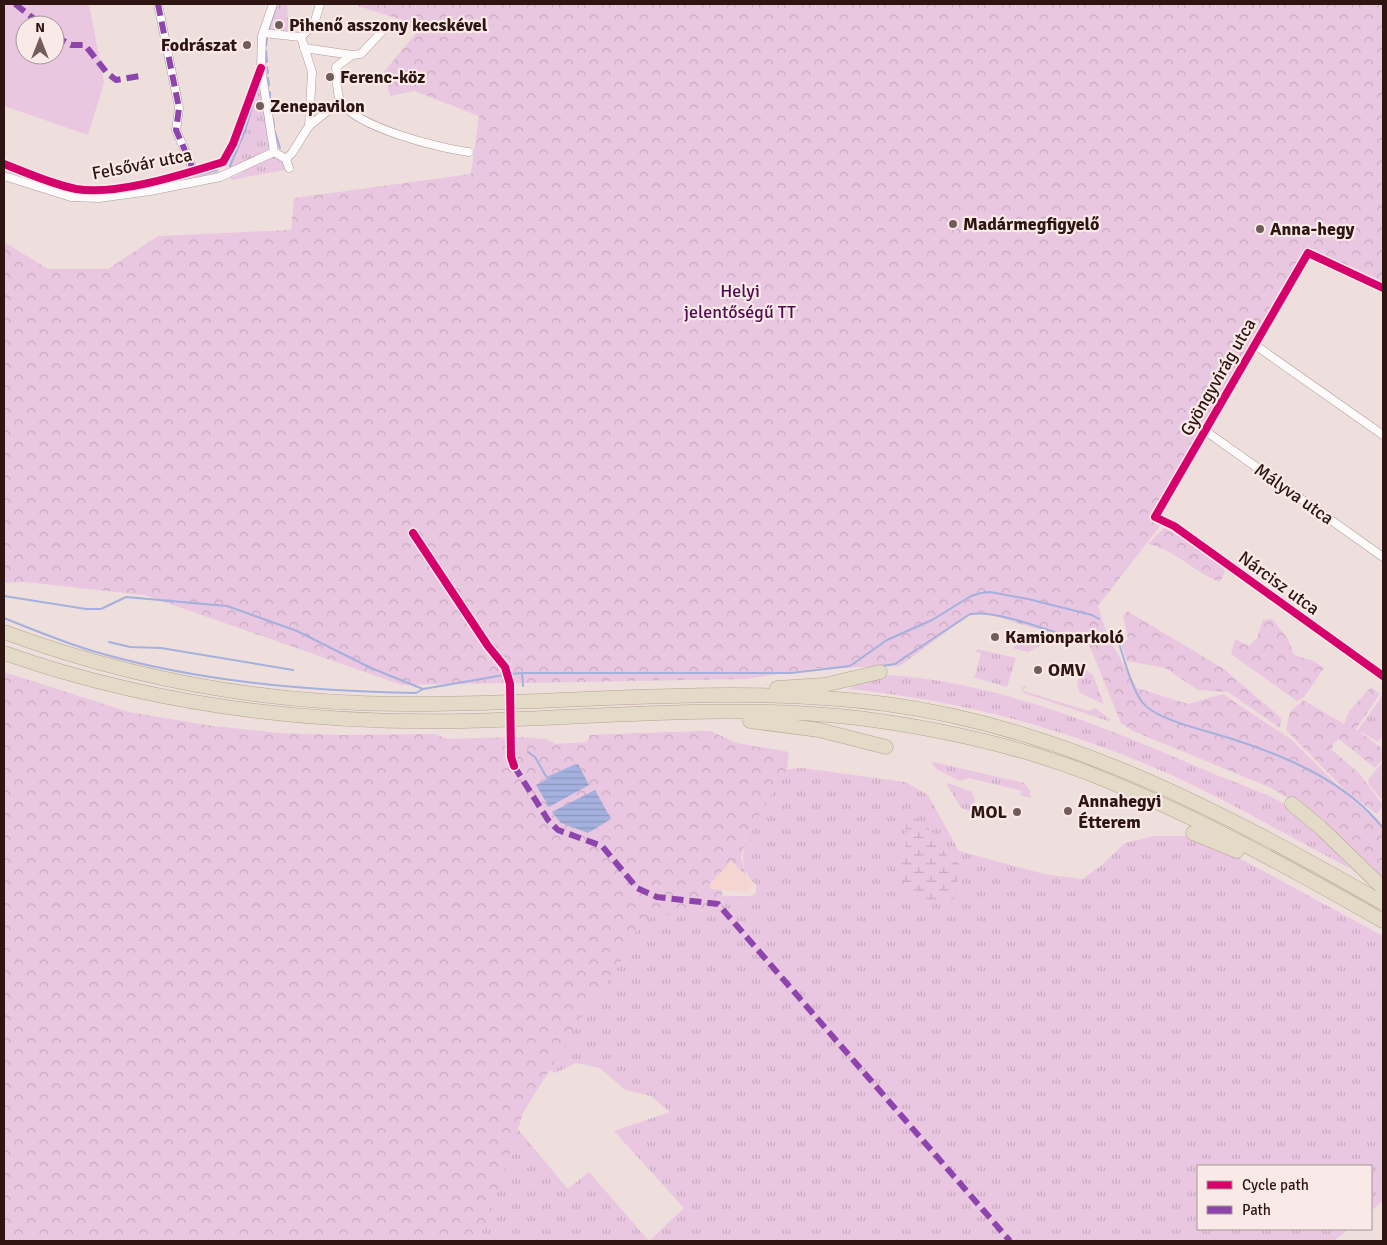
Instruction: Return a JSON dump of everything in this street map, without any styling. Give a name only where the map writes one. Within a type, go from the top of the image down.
[{"type":"highway","points":[[4,632],[64,654],[158,679],[211,689],[297,699],[369,704],[451,704],[727,695],[781,696],[884,704],[953,716],[1040,739],[1136,775],[1216,811],[1383,903]]},
{"type":"highway","points":[[4,653],[59,672],[183,701],[319,718],[454,721],[702,713],[793,713],[857,718],[983,740],[1085,772],[1184,814],[1290,868],[1383,922]]},
{"type":"highway","points":[[727,695],[749,688],[824,685],[880,672]]},
{"type":"highway","points":[[702,713],[796,726],[886,747]]},
{"type":"highway","points":[[1292,804],[1321,828],[1383,888]]},
{"type":"highway","points":[[1193,833],[1263,863],[1290,868]]},
{"type":"street","points":[[158,4],[179,108],[176,130],[194,171]]},
{"type":"street","points":[[273,4],[263,33],[260,68],[274,152],[286,159],[289,168]]},
{"type":"street","points":[[301,37],[314,24],[320,4]]},
{"type":"street","points":[[304,48],[352,55],[361,54],[387,26]]},
{"type":"street","points":[[263,33],[301,37]]},
{"type":"street","points":[[301,37],[312,72],[309,126]]},
{"type":"street","points":[[352,55],[336,68],[340,101],[355,117],[374,127],[454,150],[469,152]]},
{"type":"street","points":[[226,170],[233,144],[260,68]]},
{"type":"street","points":[[286,159],[309,126],[340,101]]},
{"type":"street","name":"Felsővár utca","points":[[4,176],[60,195],[86,198],[150,192],[226,170],[274,152]]},
{"type":"street","name":"Felsővár utca","points":[[4,164],[50,182],[85,190],[112,189],[194,171],[226,170]]},
{"type":"street","name":"Gyöngyvirág utca","points":[[1155,517],[1308,253],[1383,288]]},
{"type":"street","points":[[1255,345],[1383,435]]},
{"type":"street","name":"Mályva utca","points":[[1204,430],[1383,557]]},
{"type":"street","name":"Nárcisz utca","points":[[1155,517],[1174,526],[1383,676]]},
{"type":"street","points":[[413,533],[509,677]]},
{"type":"street","points":[[511,739],[511,757],[514,766]]},
{"type":"shaded area","points":[[731,862],[753,884],[747,892],[711,888],[709,885]]},
{"type":"green space","points":[[4,4],[89,4],[104,83],[88,135],[4,106]]},
{"type":"green space","points":[[276,4],[287,4],[288,19],[301,37],[267,29]]},
{"type":"green space","name":"Helyi jelentőségű TT","points":[[359,4],[1383,4],[1383,288],[1308,253],[1155,517],[1164,521],[1098,606],[1108,637],[1137,688],[1188,704],[1223,694],[1292,740],[1349,797],[1383,826],[1383,879],[1314,813],[1269,787],[1133,731],[1121,723],[1089,645],[994,616],[981,614],[968,616],[900,666],[818,668],[746,679],[402,685],[144,595],[24,582],[4,583],[4,242],[48,269],[108,269],[158,236],[291,230],[294,198],[471,174],[479,116],[414,91],[390,96],[384,72],[416,33],[402,20],[358,6]]},
{"type":"green space","points":[[259,78],[270,149],[230,169],[228,166]]},
{"type":"green space","points":[[277,156],[283,162],[285,170],[231,180],[231,177],[238,175],[251,165]]},
{"type":"green space","points":[[217,165],[220,168],[217,174],[195,180],[91,197],[70,195],[13,173],[90,192]]},
{"type":"green space","points":[[1165,527],[1222,566],[1225,571],[1220,582],[1167,551],[1148,544]]},
{"type":"green space","points":[[1127,611],[1224,669],[1281,718],[1280,728],[1228,692],[1198,690],[1165,668],[1127,661],[1121,643],[1128,639],[1123,616]]},
{"type":"green space","points":[[1272,619],[1288,639],[1294,655],[1314,661],[1324,668],[1304,697],[1297,701],[1231,654],[1235,639],[1249,646],[1257,638],[1263,620]]},
{"type":"green space","points":[[1029,637],[1045,643],[1028,652],[1012,648]]},
{"type":"green space","points":[[977,649],[1016,658],[1007,687],[972,677],[975,676],[981,653],[976,652]]},
{"type":"green space","points":[[1082,667],[1093,675],[1104,704],[1080,693],[1077,683]]},
{"type":"green space","points":[[4,672],[129,712],[213,726],[281,733],[344,735],[434,734],[448,739],[519,737],[546,739],[555,744],[587,742],[590,735],[710,731],[737,743],[789,752],[787,769],[746,837],[741,857],[746,876],[731,861],[709,885],[711,889],[722,890],[722,896],[706,910],[645,918],[641,923],[612,978],[598,991],[523,1113],[488,1220],[475,1241],[4,1241]]},
{"type":"green space","points":[[890,675],[932,680],[1015,698],[1096,725],[1260,792],[1283,803],[1309,821],[1351,869],[1197,787],[1113,751],[1070,736],[983,711],[893,694],[848,689],[864,681]]},
{"type":"green space","points":[[4,681],[130,730],[445,744],[576,744],[587,742],[590,735],[710,731],[646,917],[706,910],[722,896],[751,896],[756,893],[756,885],[746,872],[743,858],[745,843],[751,827],[759,811],[787,769],[803,768],[905,782],[928,795],[959,851],[1044,874],[1082,879],[1102,865],[1125,843],[1154,836],[1186,836],[1219,847],[1383,936],[1383,1201],[1372,1210],[1372,1165],[1197,1165],[1197,1230],[1348,1230],[1334,1241],[649,1241],[684,1208],[614,1131],[670,1112],[651,1096],[625,1090],[600,1068],[576,1063],[555,1073],[550,1070],[545,1078]]},
{"type":"green space","points":[[1027,687],[1023,689],[1024,691],[1089,711],[1095,708],[1111,720],[1108,721],[1024,693],[1021,688]]},
{"type":"green space","points":[[1371,687],[1380,694],[1356,729],[1383,749],[1383,759],[1375,768],[1339,739],[1333,744],[1332,750],[1359,773],[1383,805],[1377,814],[1347,792],[1286,730],[1290,712],[1303,700],[1344,724],[1350,710]]},
{"type":"green space","points":[[1382,696],[1383,735],[1378,742],[1358,730]]},
{"type":"green space","points":[[1383,761],[1383,801],[1369,785],[1368,780]]},
{"type":"green space","points":[[931,763],[1024,783],[1030,790],[1031,798],[1019,795],[1023,791],[968,778],[960,781],[938,770]]},
{"type":"green space","points":[[948,783],[972,792],[975,800],[972,812],[961,808],[947,785]]},
{"type":"green space","points":[[917,818],[935,834],[946,855],[964,867],[957,881],[954,899],[936,901],[919,896],[911,890],[900,875],[898,863],[906,845],[906,825],[912,819]]},
{"type":"green space","points":[[517,1128],[568,1189],[589,1172],[649,1241],[475,1241],[488,1220]]},
{"type":"water","points":[[578,764],[589,785],[549,807],[536,785]]},
{"type":"water","points":[[595,790],[611,819],[588,833],[561,823],[552,812]]},
{"type":"waterway","points":[[268,31],[275,10]]},
{"type":"waterway","points":[[266,46],[267,38]]},
{"type":"waterway","points":[[266,51],[267,62]]},
{"type":"waterway","points":[[267,67],[268,73]]},
{"type":"waterway","points":[[268,78],[269,85]]},
{"type":"waterway","points":[[270,92],[270,98]]},
{"type":"waterway","points":[[230,166],[245,131],[256,94]]},
{"type":"waterway","points":[[271,103],[272,115]]},
{"type":"waterway","points":[[273,119],[274,126]]},
{"type":"waterway","points":[[275,132],[280,148]]},
{"type":"waterway","points":[[4,168],[50,187]]},
{"type":"waterway","points":[[171,181],[217,170]]},
{"type":"waterway","points":[[60,190],[80,194]]},
{"type":"waterway","points":[[522,673],[791,673],[850,666],[887,640],[932,620],[971,596],[990,592],[1028,599],[1092,615],[1099,619]]},
{"type":"waterway","points":[[4,596],[86,609],[101,609],[126,597],[227,606],[297,631],[371,668],[423,689]]},
{"type":"waterway","points":[[882,666],[895,664],[970,614],[995,615],[1009,618],[1078,640]]},
{"type":"waterway","points":[[4,618],[96,652],[175,671],[255,683],[335,690],[416,693],[423,689],[504,675]]},
{"type":"waterway","points":[[1116,634],[1134,687],[1142,702],[1149,708],[1169,719],[1248,744],[1312,771],[1350,796],[1368,811],[1383,828]]},
{"type":"waterway","points":[[109,642],[130,647],[161,648],[293,670]]},
{"type":"waterway","points":[[509,674],[522,673],[523,686]]},
{"type":"waterway","points":[[528,752],[535,757],[547,778],[576,765]]},
{"type":"tunnel","points":[[510,684],[511,739]]},
{"type":"marked path","points":[[15,4],[29,15]]},
{"type":"marked path","points":[[158,4],[179,108],[176,130],[194,171]]},
{"type":"marked path","points":[[65,42],[71,45],[85,45],[107,73],[116,80],[140,76]]},
{"type":"marked path","points":[[514,766],[548,820],[558,830],[602,846],[637,888],[657,897],[718,904],[1010,1241]]},
{"type":"cycle path","points":[[4,164],[57,184],[76,189],[92,190],[130,187],[150,183],[223,162],[233,144],[261,68]]},
{"type":"cycle path","points":[[1383,288],[1308,253],[1155,517],[1174,526],[1383,676]]},
{"type":"cycle path","points":[[413,533],[488,646],[505,667],[510,684],[511,757],[514,766]]},
{"type":"place","name":"Pihenő asszony kecskével","points":[[279,25]]},
{"type":"place","name":"Fodrászat","points":[[247,45]]},
{"type":"place","name":"Ferenc-köz","points":[[330,77]]},
{"type":"place","name":"Zenepavilon","points":[[260,106]]},
{"type":"place","name":"Madármegfigyelő","points":[[953,224]]},
{"type":"place","name":"Anna-hegy","points":[[1260,229]]},
{"type":"place","name":"Kamionparkoló","points":[[995,637]]},
{"type":"place","name":"OMV","points":[[1038,670]]},
{"type":"place","name":"Annahegyi Étterem","points":[[1068,811]]},
{"type":"place","name":"MOL","points":[[1017,812]]}]
